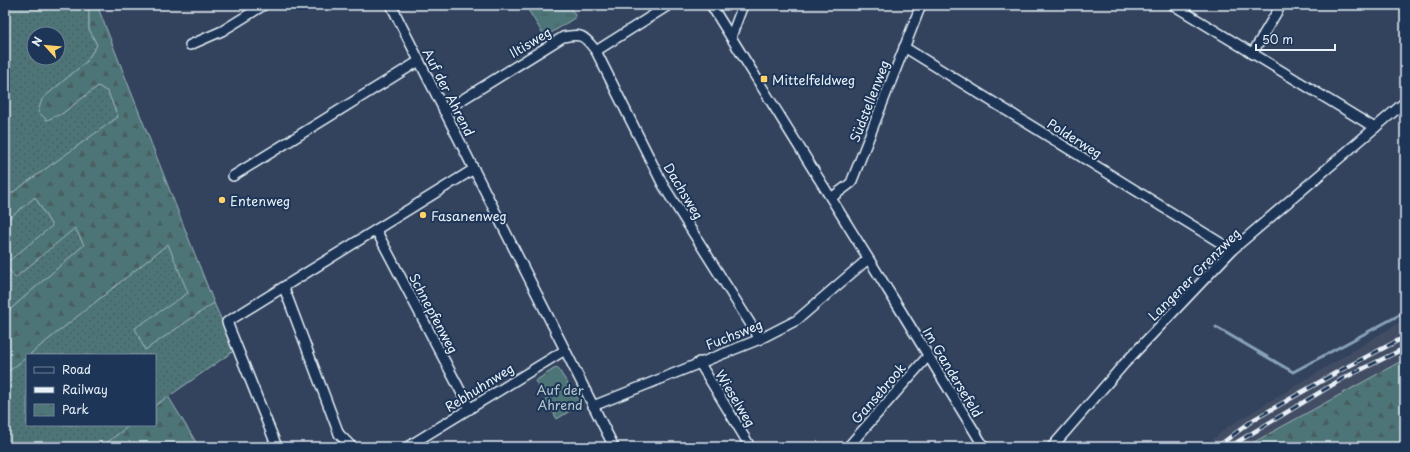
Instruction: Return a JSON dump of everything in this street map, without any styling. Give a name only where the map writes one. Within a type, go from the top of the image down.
[{"type":"street","points":[[190,45],[222,31],[264,5]]},
{"type":"street","name":"Auf der Ahrend","points":[[391,5],[593,406],[611,446]]},
{"type":"street","points":[[596,51],[669,5]]},
{"type":"street","points":[[710,5],[831,198],[868,260]]},
{"type":"street","points":[[731,37],[743,5]]},
{"type":"street","name":"Südstellenweg","points":[[831,198],[851,183],[920,5]]},
{"type":"street","points":[[1173,5],[1375,128]]},
{"type":"street","points":[[1252,54],[1281,5]]},
{"type":"street","name":"Iltisweg","points":[[444,111],[563,38],[575,35],[586,38],[596,51]]},
{"type":"street","name":"Polderweg","points":[[904,47],[1232,250]]},
{"type":"street","name":"Dachsweg","points":[[596,51],[663,185],[760,339]]},
{"type":"street","points":[[233,176],[419,61]]},
{"type":"street","name":"Langener Grenzweg","points":[[1052,447],[1124,364],[1232,250],[1405,102]]},
{"type":"street","points":[[277,447],[227,322],[474,169]]},
{"type":"street","name":"Schnepfenweg","points":[[376,230],[470,409]]},
{"type":"street","name":"Fuchsweg","points":[[593,406],[699,362],[760,339],[797,320],[868,260]]},
{"type":"street","name":"Im Gandersefeld","points":[[868,260],[984,447]]},
{"type":"street","points":[[284,288],[339,434],[352,447]]},
{"type":"street","name":"Rebhuhnweg","points":[[408,447],[565,350]]},
{"type":"street","name":"Gansebrook","points":[[848,447],[928,356]]},
{"type":"street","name":"Wieselweg","points":[[699,362],[748,443],[747,447]]},
{"type":"shaded area","points":[[1405,319],[1405,447],[1203,447],[1228,427]]},
{"type":"green space","points":[[5,5],[86,5],[89,12],[89,29],[97,45],[86,62],[42,99],[63,113],[98,86],[108,92],[118,117],[5,198]]},
{"type":"green space","points":[[86,5],[97,5],[214,303],[145,350],[135,328],[188,293],[168,244],[30,354],[26,354],[26,358],[5,374],[5,314],[84,245],[75,228],[15,278],[5,264],[52,226],[35,197],[7,220],[5,217],[5,198],[118,117],[108,92],[98,86],[63,113],[47,120],[38,112],[42,99],[86,62],[97,45],[89,29],[89,12]]},
{"type":"green space","points":[[525,5],[569,5],[576,17],[545,37]]},
{"type":"green space","points":[[35,197],[52,226],[6,264],[75,228],[84,245],[5,314],[5,217],[7,219]]},
{"type":"green space","points":[[168,244],[189,293],[136,328],[145,350],[214,303],[235,350],[156,405],[156,354],[30,354]]},
{"type":"green space","points":[[26,358],[26,426],[129,426],[101,447],[5,447],[5,374]]},
{"type":"green space","points":[[1405,359],[1405,447],[1245,447]]},
{"type":"green space","name":"Auf der Ahrend","points":[[557,367],[581,404],[557,419],[535,381]]},
{"type":"green space","points":[[168,396],[199,447],[101,447],[129,426],[156,426],[156,405]]},
{"type":"waterway","points":[[1216,327],[1293,372],[1405,312]]},
{"type":"railway","points":[[1217,447],[1253,420],[1339,371],[1405,337]]},
{"type":"railway","points":[[1229,447],[1342,379],[1405,348]]},
{"type":"place","name":"Mittelfeldweg","points":[[764,79]]},
{"type":"place","name":"Entenweg","points":[[222,200]]},
{"type":"place","name":"Fasanenweg","points":[[423,215]]}]
